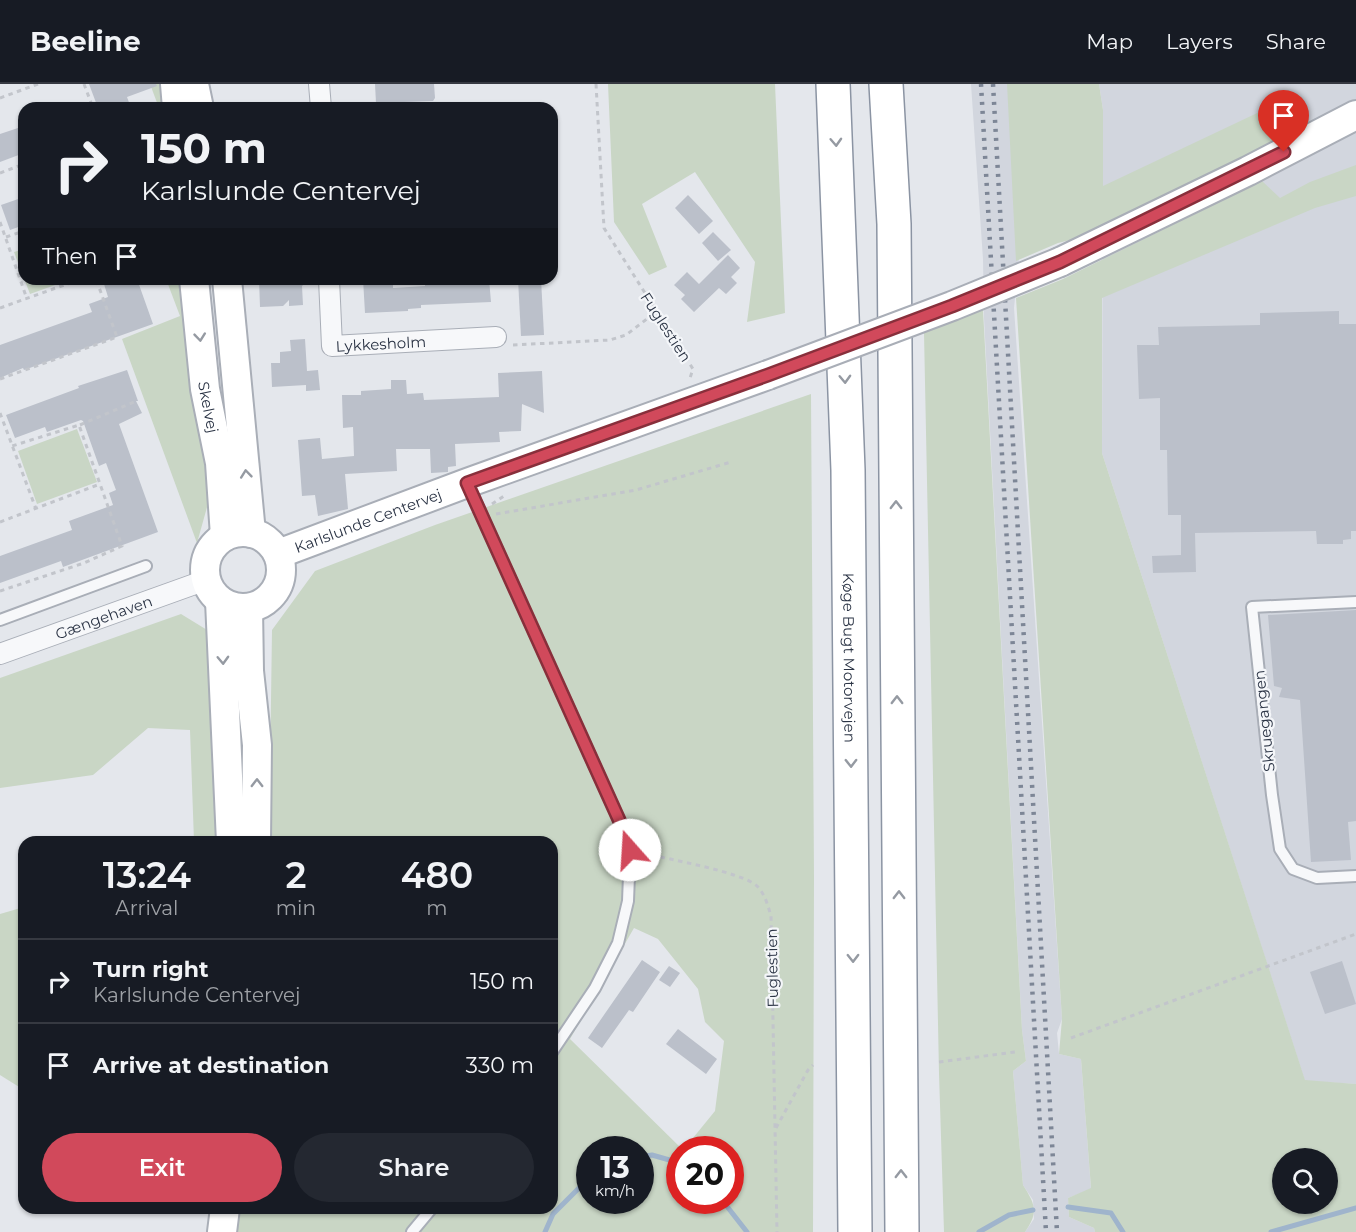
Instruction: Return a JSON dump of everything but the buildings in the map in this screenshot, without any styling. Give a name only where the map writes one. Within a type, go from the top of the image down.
[{"type":"highway","name":"Køge Bugt Motorvejen","points":[[833,84],[848,470],[855,1232]]},
{"type":"highway","points":[[886,84],[894,224],[902,1232]]},
{"type":"street","points":[[175,84],[176,102]]},
{"type":"street","points":[[194,84],[198,102]]},
{"type":"street","points":[[319,84],[320,102]]},
{"type":"street","name":"Karlslunde Centervej","points":[[278,554],[952,306],[1060,262],[1248,171],[1356,115]]},
{"type":"street","name":"Skelvej","points":[[195,285],[205,389],[238,534]]},
{"type":"street","name":"Skelvej","points":[[227,285],[238,534]]},
{"type":"street","name":"Lykkesholm","points":[[329,285],[332,346],[496,337]]},
{"type":"street","points":[[224,596],[263,603],[276,590],[281,570],[278,554],[272,545],[263,538],[238,534],[211,549],[205,565],[224,596],[249,671],[257,745],[256,836]]},
{"type":"street","points":[[224,596],[231,836]]},
{"type":"street","name":"Gængehaven","points":[[0,654],[224,596]]},
{"type":"street","points":[[222,1232],[224,1214]]},
{"type":"lane","points":[[467,483],[620,822],[630,850],[628,901],[618,943],[595,988],[558,1043]]},
{"type":"lane","points":[[0,620],[146,566]]},
{"type":"lane","name":"Skruegangen","points":[[1356,602],[1252,607],[1280,849],[1293,870],[1317,878],[1356,876]]},
{"type":"lane","points":[[412,1232],[427,1214]]},
{"type":"path","points":[[0,98],[38,84]]},
{"type":"path","points":[[84,84],[91,102]]},
{"type":"path","name":"Fuglestien","points":[[596,84],[604,228],[693,369],[692,376],[683,382]]},
{"type":"path","points":[[0,173],[18,166]]},
{"type":"path","points":[[0,222],[18,274]]},
{"type":"path","points":[[5,238],[18,233]]},
{"type":"path","points":[[22,285],[27,299]]},
{"type":"path","points":[[0,309],[65,285]]},
{"type":"path","points":[[0,379],[117,337],[98,285]]},
{"type":"path","points":[[496,337],[507,345],[610,340],[626,335],[656,312]]},
{"type":"path","points":[[12,446],[79,425],[134,402]]},
{"type":"path","points":[[0,414],[36,509]]},
{"type":"path","points":[[0,591],[84,562],[122,546],[79,425]]},
{"type":"path","points":[[481,514],[636,490],[731,462]]},
{"type":"path","points":[[481,514],[510,491],[513,480],[508,469]]},
{"type":"path","points":[[0,522],[100,484]]},
{"type":"path","name":"Fuglestien","points":[[630,850],[735,875],[757,885],[765,898],[771,916],[777,1232]]},
{"type":"path","points":[[1071,1038],[1356,934]]},
{"type":"path","points":[[939,1062],[1015,1052]]},
{"type":"path","points":[[775,1128],[813,1065]]},
{"type":"shaded area","points":[[971,84],[1009,84],[1019,258],[1014,308],[1062,1019],[1057,1033],[1059,1054],[1081,1059],[1091,1189],[1068,1198],[1069,1217],[1094,1228],[1095,1232],[1025,1232],[1034,1219],[1033,1200],[1023,1185],[1013,1071],[1026,1061],[1022,1030],[984,318],[983,259]]},
{"type":"shaded area","points":[[1099,84],[1356,84],[1356,1084],[1305,1081],[1102,453],[1103,110]]},
{"type":"green space","points":[[150,84],[169,84],[170,102],[157,102]]},
{"type":"green space","points":[[608,84],[775,84],[785,313],[747,322],[755,262],[695,172],[642,204],[667,267],[649,275],[614,222]]},
{"type":"green space","points":[[1007,84],[1099,84],[1103,110],[1103,186],[1289,98],[1300,133],[1102,232],[1058,243],[1016,261]]},
{"type":"green space","points":[[1356,165],[1356,196],[1315,208],[1102,298],[1102,453],[1305,1080],[1356,1084],[1356,1232],[1095,1232],[1094,1228],[1069,1217],[1068,1198],[1091,1188],[1081,1059],[1059,1054],[1062,1019],[1016,298],[1063,279],[1262,181],[1280,198],[1310,182]]},
{"type":"green space","points":[[18,251],[18,262],[14,252]]},
{"type":"green space","points":[[26,285],[55,285],[30,294]]},
{"type":"green space","points":[[168,285],[189,285],[211,493],[197,543],[122,339],[180,316]]},
{"type":"green space","points":[[983,310],[1022,1030],[1026,1061],[1013,1071],[1023,1185],[1034,1208],[1032,1219],[1025,1232],[944,1232],[924,333]]},
{"type":"green space","points":[[811,394],[814,878],[813,1232],[233,1232],[235,1214],[558,1214],[558,836],[269,836],[272,630],[315,571],[435,525]],"holes":[[[634,928],[658,939],[698,989],[705,1022],[724,1041],[715,1111],[695,1136],[744,1136],[744,1214],[666,1214],[666,1136],[669,1136],[570,1039]]]},
{"type":"green space","points":[[77,429],[97,482],[37,504],[18,451]]},
{"type":"green space","points":[[181,614],[212,633],[222,836],[194,836],[190,730],[148,728],[93,775],[0,788],[0,678]]},
{"type":"green space","points":[[18,909],[18,1086],[0,1075],[0,914]]},
{"type":"waterway","points":[[654,1156],[666,1159]]},
{"type":"waterway","points":[[558,1209],[576,1191]]},
{"type":"waterway","points":[[1068,1207],[1111,1213],[1123,1232]]},
{"type":"waterway","points":[[1271,1232],[1356,1208]]},
{"type":"waterway","points":[[979,1232],[1009,1215],[1033,1210]]},
{"type":"waterway","points":[[545,1232],[553,1214]]},
{"type":"waterway","points":[[733,1214],[747,1232]]},
{"type":"railway","points":[[981,84],[1046,1232]]},
{"type":"railway","points":[[993,84],[1057,1232]]},
{"type":"route","points":[[630,850],[620,822],[467,483],[952,306],[1087,250],[1284,152]]}]
